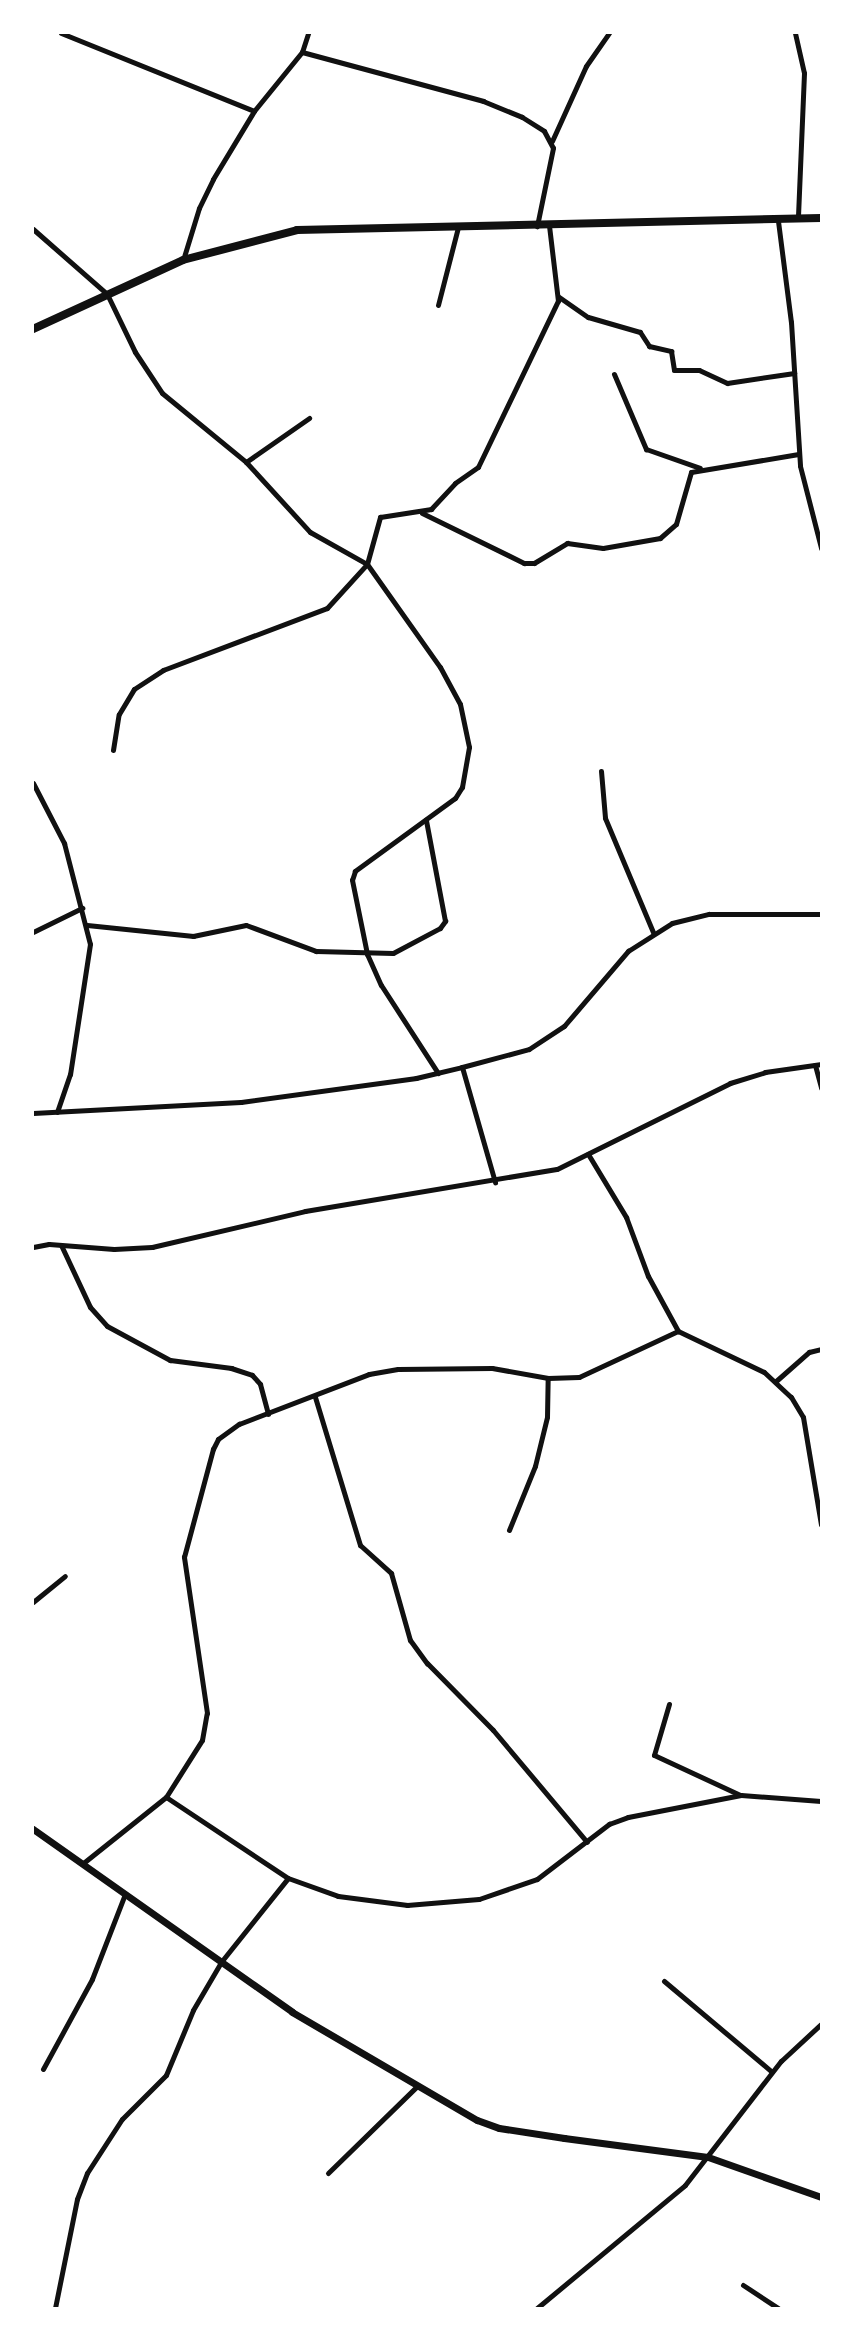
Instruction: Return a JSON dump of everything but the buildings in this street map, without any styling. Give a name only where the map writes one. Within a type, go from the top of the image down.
[{"type":"main road","points":[[33,329],[183,260],[297,230],[778,221],[821,218]]},
{"type":"street","points":[[62,33],[254,111]]},
{"type":"street","points":[[183,260],[199,208],[254,111],[302,52],[308,33]]},
{"type":"street","points":[[537,226],[552,165],[552,141],[586,66],[609,33]]},
{"type":"street","points":[[795,33],[804,73],[798,219]]},
{"type":"street","points":[[302,52],[483,101],[522,117],[552,141]]},
{"type":"street","points":[[778,221],[794,373],[799,454],[821,548]]},
{"type":"street","points":[[112,750],[123,703],[134,689],[163,670],[327,608],[367,564],[380,517],[431,509],[455,483],[477,467],[559,297],[549,226]]},
{"type":"street","points":[[438,305],[458,227]]},
{"type":"street","points":[[33,229],[107,294],[135,352],[162,393],[246,462],[310,531],[367,564],[440,667],[460,704],[467,726],[469,747],[462,787],[455,798],[356,872],[352,893],[367,954],[381,985],[438,1073]]},
{"type":"street","points":[[559,297],[588,317],[640,332],[649,346],[671,351],[674,370],[699,370],[727,383],[794,373]]},
{"type":"street","points":[[614,374],[646,449],[700,468],[799,454]]},
{"type":"street","points":[[246,462],[309,418]]},
{"type":"street","points":[[420,512],[524,563],[534,563],[567,543],[603,548],[640,543],[669,533],[688,479],[700,468]]},
{"type":"street","points":[[601,771],[604,818],[653,932]]},
{"type":"street","points":[[33,783],[60,830],[87,925],[90,944],[86,990],[70,1074],[57,1112]]},
{"type":"street","points":[[87,925],[193,936],[246,924],[316,951],[393,953],[440,928],[445,921],[426,820]]},
{"type":"street","points":[[33,932],[82,908]]},
{"type":"street","points":[[33,1113],[241,1102],[462,1068],[529,1049],[564,1026],[628,951],[653,932],[709,914],[821,914]]},
{"type":"street","points":[[33,1247],[62,1245],[152,1247],[305,1211],[495,1182],[557,1169],[730,1083],[765,1072],[818,1065],[821,1088]]},
{"type":"street","points":[[462,1068],[495,1182]]},
{"type":"street","points":[[588,1154],[626,1217],[648,1276],[678,1331],[764,1372],[776,1381],[803,1417],[821,1524]]},
{"type":"street","points":[[62,1245],[90,1307],[107,1326],[170,1360],[231,1368],[252,1375],[260,1384],[268,1414]]},
{"type":"street","points":[[82,1864],[166,1797],[202,1740],[207,1713],[186,1587],[187,1539],[218,1439],[239,1424],[315,1397],[369,1374],[398,1369],[492,1368],[548,1378],[591,1374],[678,1331]]},
{"type":"street","points":[[776,1381],[809,1352],[821,1349]]},
{"type":"street","points":[[509,1530],[535,1466],[547,1417],[548,1378]]},
{"type":"street","points":[[315,1397],[360,1545],[391,1573],[411,1641],[427,1663],[493,1730],[587,1842]]},
{"type":"street","points":[[33,1602],[65,1576]]},
{"type":"street","points":[[669,1704],[654,1755],[741,1795]]},
{"type":"street","points":[[166,1797],[288,1878],[338,1896],[407,1905],[479,1899],[537,1879],[609,1824],[628,1817],[741,1795],[821,1801]]},
{"type":"street","points":[[33,1829],[292,2012],[416,2087],[499,2128],[708,2157],[821,2197]]},
{"type":"street","points":[[55,2308],[77,2199],[87,2173],[122,2119],[166,2076],[193,2010],[221,1962],[288,1878]]},
{"type":"street","points":[[43,2069],[92,1980],[125,1894]]},
{"type":"street","points":[[664,1981],[772,2072]]},
{"type":"street","points":[[537,2308],[672,2197],[708,2157],[772,2072],[821,2024]]},
{"type":"street","points":[[328,2173],[416,2087]]},
{"type":"street","points":[[743,2285],[778,2308]]}]
